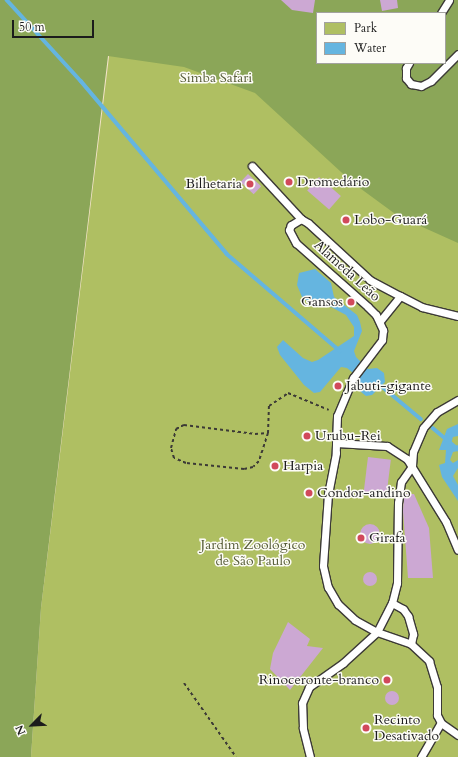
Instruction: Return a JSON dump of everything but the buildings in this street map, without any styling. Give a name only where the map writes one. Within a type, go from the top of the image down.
[{"type":"lane","points":[[442,12],[449,0]]},
{"type":"lane","points":[[408,64],[406,68],[406,78],[410,84],[421,86],[431,81],[458,54]]},
{"type":"lane","name":"Alameda Leão","points":[[252,166],[301,219],[370,280],[422,307],[458,316]]},
{"type":"lane","name":"Alameda Leão","points":[[301,219],[291,225],[289,230],[296,243],[368,307],[380,321],[382,340],[366,364],[353,378],[337,416],[336,443],[328,494],[323,566],[328,587],[338,604],[355,620],[377,632],[411,644]]},
{"type":"lane","points":[[380,321],[400,296]]},
{"type":"lane","points":[[310,757],[303,728],[302,703],[309,687],[354,654],[377,632],[392,603],[397,583],[398,503],[400,488],[412,466],[413,452],[423,428],[437,412],[458,400]]},
{"type":"lane","points":[[336,443],[387,446],[400,454],[412,466],[421,480],[446,522],[458,550]]},
{"type":"lane","points":[[392,603],[403,609],[408,616],[413,634],[411,644],[429,661],[437,687],[436,710],[441,723],[458,735]]},
{"type":"lane","points":[[421,757],[441,723]]},
{"type":"path","points":[[268,433],[255,434],[184,425],[176,429],[171,448],[174,458],[186,463],[244,469],[253,467],[259,461],[268,433],[270,406],[288,393],[327,408],[337,416]]},
{"type":"path","points":[[184,683],[236,757]]},
{"type":"green space","name":"Simba Safari","points":[[0,0],[458,0],[458,243],[398,216],[353,183],[255,93],[184,67],[108,56],[41,608],[31,757],[0,757]]},
{"type":"green space","name":"Jardim Zoológico de São Paulo","points":[[116,0],[458,0],[458,757],[31,757],[41,608]]},
{"type":"water","points":[[315,269],[331,283],[334,297],[357,315],[362,331],[354,351],[356,357],[368,369],[377,368],[384,373],[385,382],[372,395],[366,396],[361,392],[357,386],[359,378],[347,368],[341,367],[320,392],[314,393],[304,385],[280,355],[277,347],[283,340],[303,358],[312,362],[318,360],[354,336],[354,327],[346,315],[331,307],[310,303],[302,297],[297,285],[299,273]]},
{"type":"water","points":[[458,424],[458,436],[453,437],[451,444],[453,447],[458,445],[458,451],[453,452],[450,460],[453,463],[458,460],[458,468],[453,476],[458,485],[458,501],[442,477],[439,465],[445,463],[446,450],[439,450],[447,429]]},
{"type":"waterway","points":[[7,0],[81,81],[227,254],[340,351]]},
{"type":"waterway","points":[[378,383],[421,419]]},
{"type":"waterway","points":[[433,428],[458,449]]},
{"type":"place","name":"Dromedário","points":[[289,182]]},
{"type":"place","name":"Bilhetaria","points":[[250,184]]},
{"type":"place","name":"Lobo-Guará","points":[[346,220]]},
{"type":"place","name":"Gansos","points":[[351,302]]},
{"type":"place","name":"Jabuti-gigante","points":[[338,386]]},
{"type":"place","name":"Urubu-Rei","points":[[307,436]]},
{"type":"place","name":"Harpia","points":[[275,466]]},
{"type":"place","name":"Condor-andino","points":[[309,493]]},
{"type":"place","name":"Girafa","points":[[361,538]]},
{"type":"place","name":"Rinoceronte-branco","points":[[387,680]]},
{"type":"place","name":"Recinto Desativado","points":[[366,728]]}]
